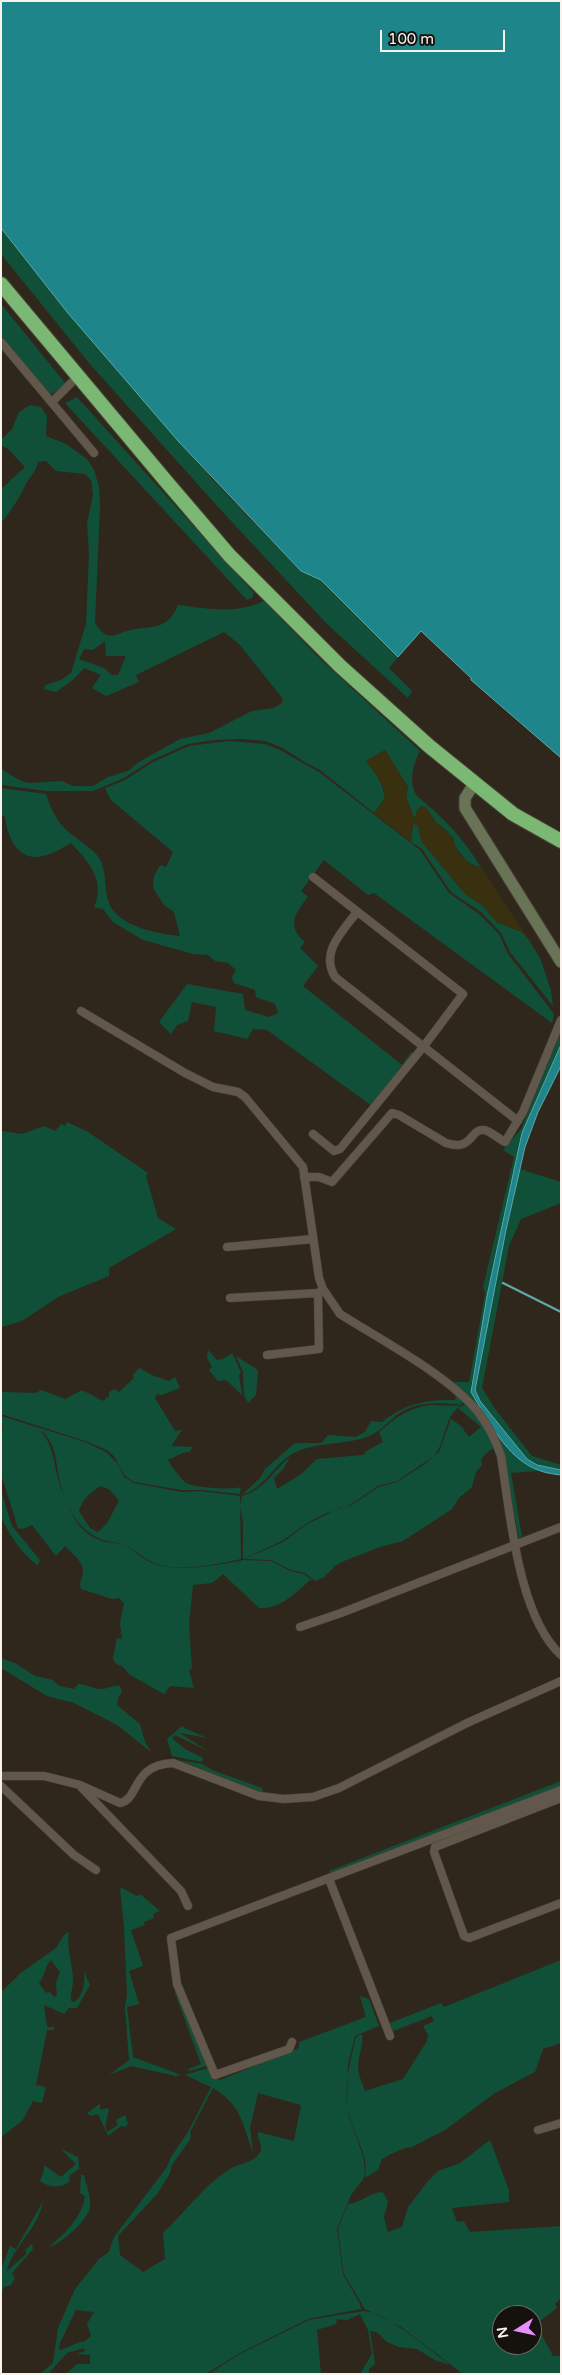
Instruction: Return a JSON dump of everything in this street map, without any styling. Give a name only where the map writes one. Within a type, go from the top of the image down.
[{"type":"highway","points":[[1,284],[230,556],[266,592],[367,691],[474,784],[513,814],[561,841]]},
{"type":"main road","points":[[474,784],[464,798],[465,808],[561,962]]},
{"type":"street","points":[[1,342],[94,453]]},
{"type":"street","points":[[52,402],[78,377]]},
{"type":"street","points":[[313,877],[463,994],[424,1046],[340,1149],[334,1151],[313,1134]]},
{"type":"street","points":[[357,912],[334,943],[329,954],[331,971],[335,977],[518,1121]]},
{"type":"street","points":[[81,1011],[213,1087],[238,1092],[245,1097],[303,1167],[319,1278],[319,1349],[267,1355]]},
{"type":"street","points":[[304,1177],[320,1177],[332,1182],[392,1113],[399,1115],[446,1143],[460,1147],[479,1131],[484,1130],[505,1142],[518,1121],[561,1020]]},
{"type":"street","points":[[227,1247],[313,1239]]},
{"type":"street","points":[[230,1298],[320,1291]]},
{"type":"street","points":[[320,1291],[340,1314],[447,1382],[478,1413],[501,1456],[515,1544],[532,1609],[544,1635],[561,1655]]},
{"type":"street","points":[[300,1627],[561,1528]]},
{"type":"street","points":[[1,1776],[44,1776],[80,1785],[116,1802],[124,1802],[146,1771],[158,1765],[173,1763],[258,1796],[284,1799],[313,1797],[339,1788],[467,1723],[561,1681]]},
{"type":"street","points":[[80,1785],[181,1891],[188,1906]]},
{"type":"street","points":[[1,1786],[74,1855],[96,1870]]},
{"type":"street","points":[[292,2042],[289,2049],[218,2076],[215,2075],[177,1984],[171,1938],[561,1790]]},
{"type":"street","points":[[561,1798],[435,1847],[434,1852],[464,1936],[469,1938],[561,1903]]},
{"type":"street","points":[[329,1879],[390,2036]]},
{"type":"street","points":[[538,2130],[561,2123]]},
{"type":"green space","points":[[1,228],[67,312],[215,482],[301,571],[321,580],[398,657],[389,668],[412,691],[408,698],[327,624],[219,508],[89,363],[1,254]]},
{"type":"green space","points":[[1,304],[66,384],[50,395],[1,335]]},
{"type":"green space","points":[[77,397],[254,593],[252,598],[247,600],[65,403]]},
{"type":"green space","points":[[30,405],[41,407],[47,416],[46,436],[66,444],[87,459],[94,470],[99,486],[100,506],[95,623],[100,630],[109,636],[161,624],[170,618],[178,605],[211,609],[232,609],[243,608],[264,601],[319,658],[420,751],[412,773],[414,790],[417,796],[452,829],[467,846],[481,867],[469,864],[455,847],[448,832],[436,822],[425,807],[417,810],[415,820],[406,797],[408,787],[385,750],[366,761],[380,783],[385,798],[374,813],[320,770],[281,747],[265,741],[242,739],[214,740],[188,744],[152,760],[124,778],[93,791],[46,791],[1,785],[1,769],[21,781],[29,783],[62,781],[73,786],[93,786],[108,777],[128,771],[139,762],[180,739],[209,733],[252,711],[274,708],[281,704],[283,699],[239,644],[224,632],[136,675],[139,682],[106,696],[92,688],[101,675],[84,668],[73,680],[56,692],[44,689],[45,685],[61,680],[71,673],[86,624],[89,553],[87,523],[93,495],[91,480],[85,474],[56,471],[46,461],[38,462],[36,469],[17,501],[1,523],[1,489],[25,467],[8,449],[1,445],[1,440],[12,429],[19,412]],"holes":[[[105,641],[106,656],[126,656],[118,675],[112,675],[104,668],[79,659],[84,649],[93,650]]]},
{"type":"green space","points":[[229,741],[265,744],[280,750],[319,772],[420,850],[449,893],[479,914],[499,934],[508,954],[554,1014],[552,1023],[374,893],[368,895],[324,860],[301,891],[308,897],[294,920],[299,936],[305,942],[300,948],[318,966],[303,986],[402,1065],[411,1052],[416,1055],[372,1106],[267,1030],[253,1029],[247,1039],[214,1031],[216,1007],[192,1002],[188,1021],[177,1025],[171,1034],[159,1022],[187,984],[243,994],[245,1010],[269,1017],[278,1013],[275,1004],[256,997],[255,990],[234,983],[232,977],[236,970],[228,963],[215,961],[208,955],[193,954],[143,940],[113,922],[103,909],[94,907],[98,889],[97,880],[84,857],[71,843],[43,856],[34,857],[21,852],[11,840],[5,817],[1,814],[1,788],[46,794],[52,810],[61,825],[94,852],[100,860],[104,871],[108,900],[112,909],[119,916],[138,927],[149,931],[180,936],[174,912],[164,905],[153,888],[154,876],[160,865],[166,867],[173,852],[111,800],[105,788],[125,780],[153,762],[189,746]]},
{"type":"green space","points":[[413,824],[418,825],[422,842],[465,894],[482,905],[497,922],[522,932],[529,940],[541,960],[551,991],[553,1006],[510,952],[501,933],[481,912],[451,892],[422,849],[411,842]]},
{"type":"green space","points":[[561,1031],[561,1045],[522,1133],[471,1386],[498,1434],[516,1454],[538,1471],[511,1473],[522,1537],[519,1538],[501,1449],[464,1393],[453,1382],[469,1382],[485,1294],[483,1287],[514,1157],[503,1150],[521,1129]]},
{"type":"green space","points":[[67,1122],[88,1132],[148,1173],[146,1176],[158,1218],[176,1229],[109,1268],[109,1276],[58,1297],[22,1321],[1,1327],[1,1134],[3,1131],[22,1134],[44,1126],[55,1131],[61,1124],[65,1126]]},
{"type":"green space","points":[[520,1169],[561,1182],[561,1203],[521,1219],[509,1246],[482,1388],[495,1409],[532,1456],[561,1465],[561,1470],[537,1465],[527,1459],[480,1401],[475,1390],[493,1291]]},
{"type":"green space","points":[[208,1350],[217,1360],[223,1359],[232,1353],[241,1372],[239,1375],[242,1395],[226,1380],[218,1381],[209,1370],[212,1367],[207,1358]]},
{"type":"green space","points":[[236,1356],[258,1370],[256,1395],[248,1403],[244,1395],[243,1372]]},
{"type":"green space","points":[[139,1368],[169,1381],[175,1377],[180,1388],[162,1395],[157,1394],[155,1398],[175,1431],[182,1430],[171,1446],[193,1447],[189,1452],[168,1459],[184,1482],[190,1485],[213,1488],[241,1487],[240,1494],[181,1490],[134,1482],[125,1476],[114,1456],[107,1450],[1,1414],[1,1392],[36,1393],[41,1390],[65,1399],[82,1390],[103,1401],[109,1396],[109,1392],[115,1389],[119,1392],[134,1378],[133,1375]]},
{"type":"green space","points":[[456,1395],[463,1401],[461,1405],[437,1403],[412,1407],[398,1414],[379,1430],[367,1437],[300,1450],[279,1464],[257,1487],[242,1495],[261,1477],[265,1469],[295,1443],[321,1443],[328,1435],[356,1437],[365,1432],[371,1421],[382,1422],[399,1411],[416,1404],[435,1400],[455,1400]]},
{"type":"green space","points":[[466,1404],[476,1412],[495,1447],[485,1454],[481,1460],[482,1465],[476,1472],[472,1487],[459,1498],[452,1509],[403,1541],[380,1547],[344,1561],[336,1565],[324,1577],[315,1581],[305,1573],[291,1570],[271,1560],[244,1559],[283,1542],[306,1525],[339,1508],[350,1506],[379,1487],[397,1482],[422,1466],[439,1452],[451,1419],[461,1426],[469,1437],[481,1427],[458,1408]]},
{"type":"green space","points":[[430,1405],[460,1406],[450,1417],[441,1444],[434,1456],[397,1481],[378,1486],[350,1505],[324,1514],[282,1541],[243,1559],[243,1522],[240,1506],[242,1496],[256,1490],[290,1457],[283,1469],[274,1478],[277,1489],[300,1475],[317,1459],[363,1455],[383,1442],[379,1432],[391,1422],[408,1411]]},
{"type":"green space","points":[[1,1416],[85,1442],[106,1452],[118,1464],[124,1477],[134,1483],[181,1492],[200,1491],[240,1496],[241,1559],[197,1567],[163,1566],[154,1563],[121,1544],[152,1563],[157,1565],[167,1567],[177,1568],[198,1567],[240,1561],[212,1583],[193,1585],[189,1625],[192,1668],[189,1671],[194,1688],[170,1686],[164,1694],[130,1675],[123,1667],[115,1663],[113,1658],[117,1638],[122,1639],[120,1624],[124,1603],[119,1598],[112,1599],[81,1589],[82,1566],[65,1546],[56,1556],[32,1525],[23,1529],[18,1528],[1,1474],[1,1430],[3,1430]],"holes":[[[40,1430],[46,1435],[53,1449],[62,1489],[76,1520],[95,1536],[105,1541],[121,1544],[106,1542],[97,1539],[83,1530],[78,1524],[70,1510],[66,1501],[60,1485],[52,1452]],[[101,1486],[110,1490],[119,1501],[107,1523],[98,1532],[90,1528],[79,1511],[80,1507],[90,1493],[97,1488]]]},
{"type":"green space","points":[[1,1491],[12,1526],[40,1560],[38,1565],[22,1551],[2,1519]]},
{"type":"green space","points":[[242,1560],[271,1561],[290,1571],[304,1574],[313,1581],[310,1580],[293,1595],[274,1606],[259,1608],[223,1574]]},
{"type":"green space","points":[[1,1658],[15,1663],[35,1676],[53,1680],[59,1686],[75,1689],[78,1684],[105,1689],[120,1686],[122,1692],[118,1698],[117,1705],[140,1724],[145,1742],[151,1752],[117,1725],[74,1703],[47,1696],[1,1668]]},
{"type":"green space","points":[[182,1726],[208,1738],[179,1733],[210,1752],[175,1735],[172,1738],[185,1749],[203,1758],[202,1762],[172,1756],[167,1739]]},
{"type":"green space","points":[[179,1760],[202,1764],[212,1770],[262,1788],[263,1793]]},
{"type":"green space","points":[[561,1781],[561,1786],[331,1875],[329,1871]]},
{"type":"green space","points":[[120,1887],[137,1896],[140,1894],[160,1911],[153,1914],[154,1918],[144,1922],[145,1925],[131,1930],[143,1966],[129,1971],[139,2004],[127,2007],[133,2057],[181,2075],[176,2076],[131,2066],[109,2075],[129,2060],[125,2008],[127,1995],[124,1928]]},
{"type":"green space","points":[[69,1932],[68,1944],[73,1981],[71,2001],[75,2002],[82,1992],[84,1971],[90,1985],[77,2008],[69,2008],[64,2014],[44,2005],[47,2027],[54,2027],[54,2030],[47,2030],[36,2085],[46,2087],[42,2103],[33,2101],[22,2121],[1,2137],[1,1992],[22,1972],[56,1948],[64,1935]],"holes":[[[51,1960],[60,1972],[56,1983],[57,1995],[54,1997],[50,1992],[46,1993],[39,1983]]]},
{"type":"green space","points":[[561,1960],[561,2043],[543,2049],[535,2072],[495,2093],[445,2130],[412,2147],[405,2148],[382,2159],[378,2170],[365,2178],[364,2155],[350,2118],[347,2098],[351,2056],[356,2037],[362,2034],[358,2066],[365,2091],[403,2079],[427,2041],[428,2035],[423,2026],[434,2021],[432,2016],[393,2031],[390,2023],[441,2003],[444,2007]]},
{"type":"green space","points":[[178,1990],[207,2066],[189,2071],[188,2069],[201,2064],[175,1993]]},
{"type":"green space","points":[[360,1996],[369,1999],[379,2026],[355,2036],[348,2064],[347,2105],[349,2117],[363,2156],[365,2170],[364,2178],[351,2195],[337,2229],[343,2274],[361,2309],[308,2319],[238,2354],[206,2374],[66,2374],[77,2364],[90,2364],[90,2355],[76,2354],[85,2351],[84,2348],[67,2353],[48,2374],[40,2374],[53,2363],[58,2328],[75,2289],[99,2259],[109,2252],[114,2237],[167,2167],[171,2157],[188,2132],[211,2087],[185,2075],[208,2068],[214,2078],[220,2080],[299,2048],[299,2042],[366,2017]],"holes":[[[213,2088],[223,2094],[236,2108],[253,2152],[250,2128],[258,2093],[301,2105],[294,2141],[258,2132],[261,2146],[259,2154],[253,2159],[228,2170],[202,2192],[163,2233],[165,2259],[143,2272],[120,2255],[118,2236],[158,2193],[170,2173],[172,2165],[191,2138],[190,2132]],[[76,2310],[94,2312],[87,2324],[91,2336],[84,2342],[61,2350],[59,2348],[60,2343]]]},
{"type":"green space","points":[[100,2104],[100,2110],[107,2108],[109,2110],[105,2126],[107,2132],[118,2125],[116,2120],[125,2115],[128,2124],[125,2127],[121,2126],[108,2136],[98,2114],[91,2116],[87,2113]]},
{"type":"green space","points":[[490,2140],[509,2190],[509,2202],[452,2208],[457,2222],[464,2221],[470,2232],[561,2226],[561,2298],[555,2304],[557,2308],[542,2319],[542,2305],[492,2305],[492,2355],[542,2355],[542,2335],[553,2356],[561,2356],[561,2374],[463,2374],[401,2327],[365,2309],[344,2274],[338,2229],[348,2204],[378,2192],[383,2192],[388,2202],[384,2217],[388,2232],[402,2227],[408,2207],[438,2171],[460,2163]]},
{"type":"green space","points":[[61,2149],[78,2157],[79,2169],[70,2175],[69,2182],[66,2184],[58,2186],[47,2185],[40,2181],[44,2165],[61,2177],[76,2164]]},
{"type":"green space","points":[[81,2175],[84,2175],[89,2195],[90,2206],[88,2212],[74,2231],[49,2247],[67,2231],[77,2218],[85,2196],[80,2193]]},
{"type":"green space","points":[[43,2201],[36,2220],[14,2255],[7,2271],[26,2254],[26,2249],[32,2244],[33,2249],[12,2273],[15,2278],[11,2285],[4,2287],[1,2293],[1,2269],[10,2246],[16,2249]]},
{"type":"green space","points":[[364,2311],[397,2325],[450,2365],[435,2360],[417,2349],[399,2347],[387,2342],[377,2332],[370,2331],[375,2364],[369,2369],[369,2374],[360,2374],[372,2354],[368,2330],[360,2314],[347,2320],[337,2319],[336,2324],[317,2330],[321,2374],[209,2374],[238,2355],[309,2320]]},
{"type":"sand","points":[[385,750],[408,787],[406,797],[415,819],[417,810],[421,806],[426,807],[436,822],[454,838],[459,853],[471,864],[481,867],[529,940],[522,932],[497,922],[482,905],[465,894],[422,842],[418,825],[413,824],[411,842],[374,813],[385,798],[378,778],[366,761]]},
{"type":"water","points":[[1,1],[561,1],[561,758],[471,680],[421,631],[398,657],[321,580],[301,571],[179,442],[67,312],[1,228]]},
{"type":"water","points":[[561,1045],[561,1066],[538,1112],[525,1147],[506,1230],[475,1390],[480,1401],[527,1459],[537,1465],[561,1470],[561,1475],[546,1473],[527,1465],[507,1448],[471,1392],[487,1296],[522,1133]]},
{"type":"waterway","points":[[503,1283],[561,1312]]}]
